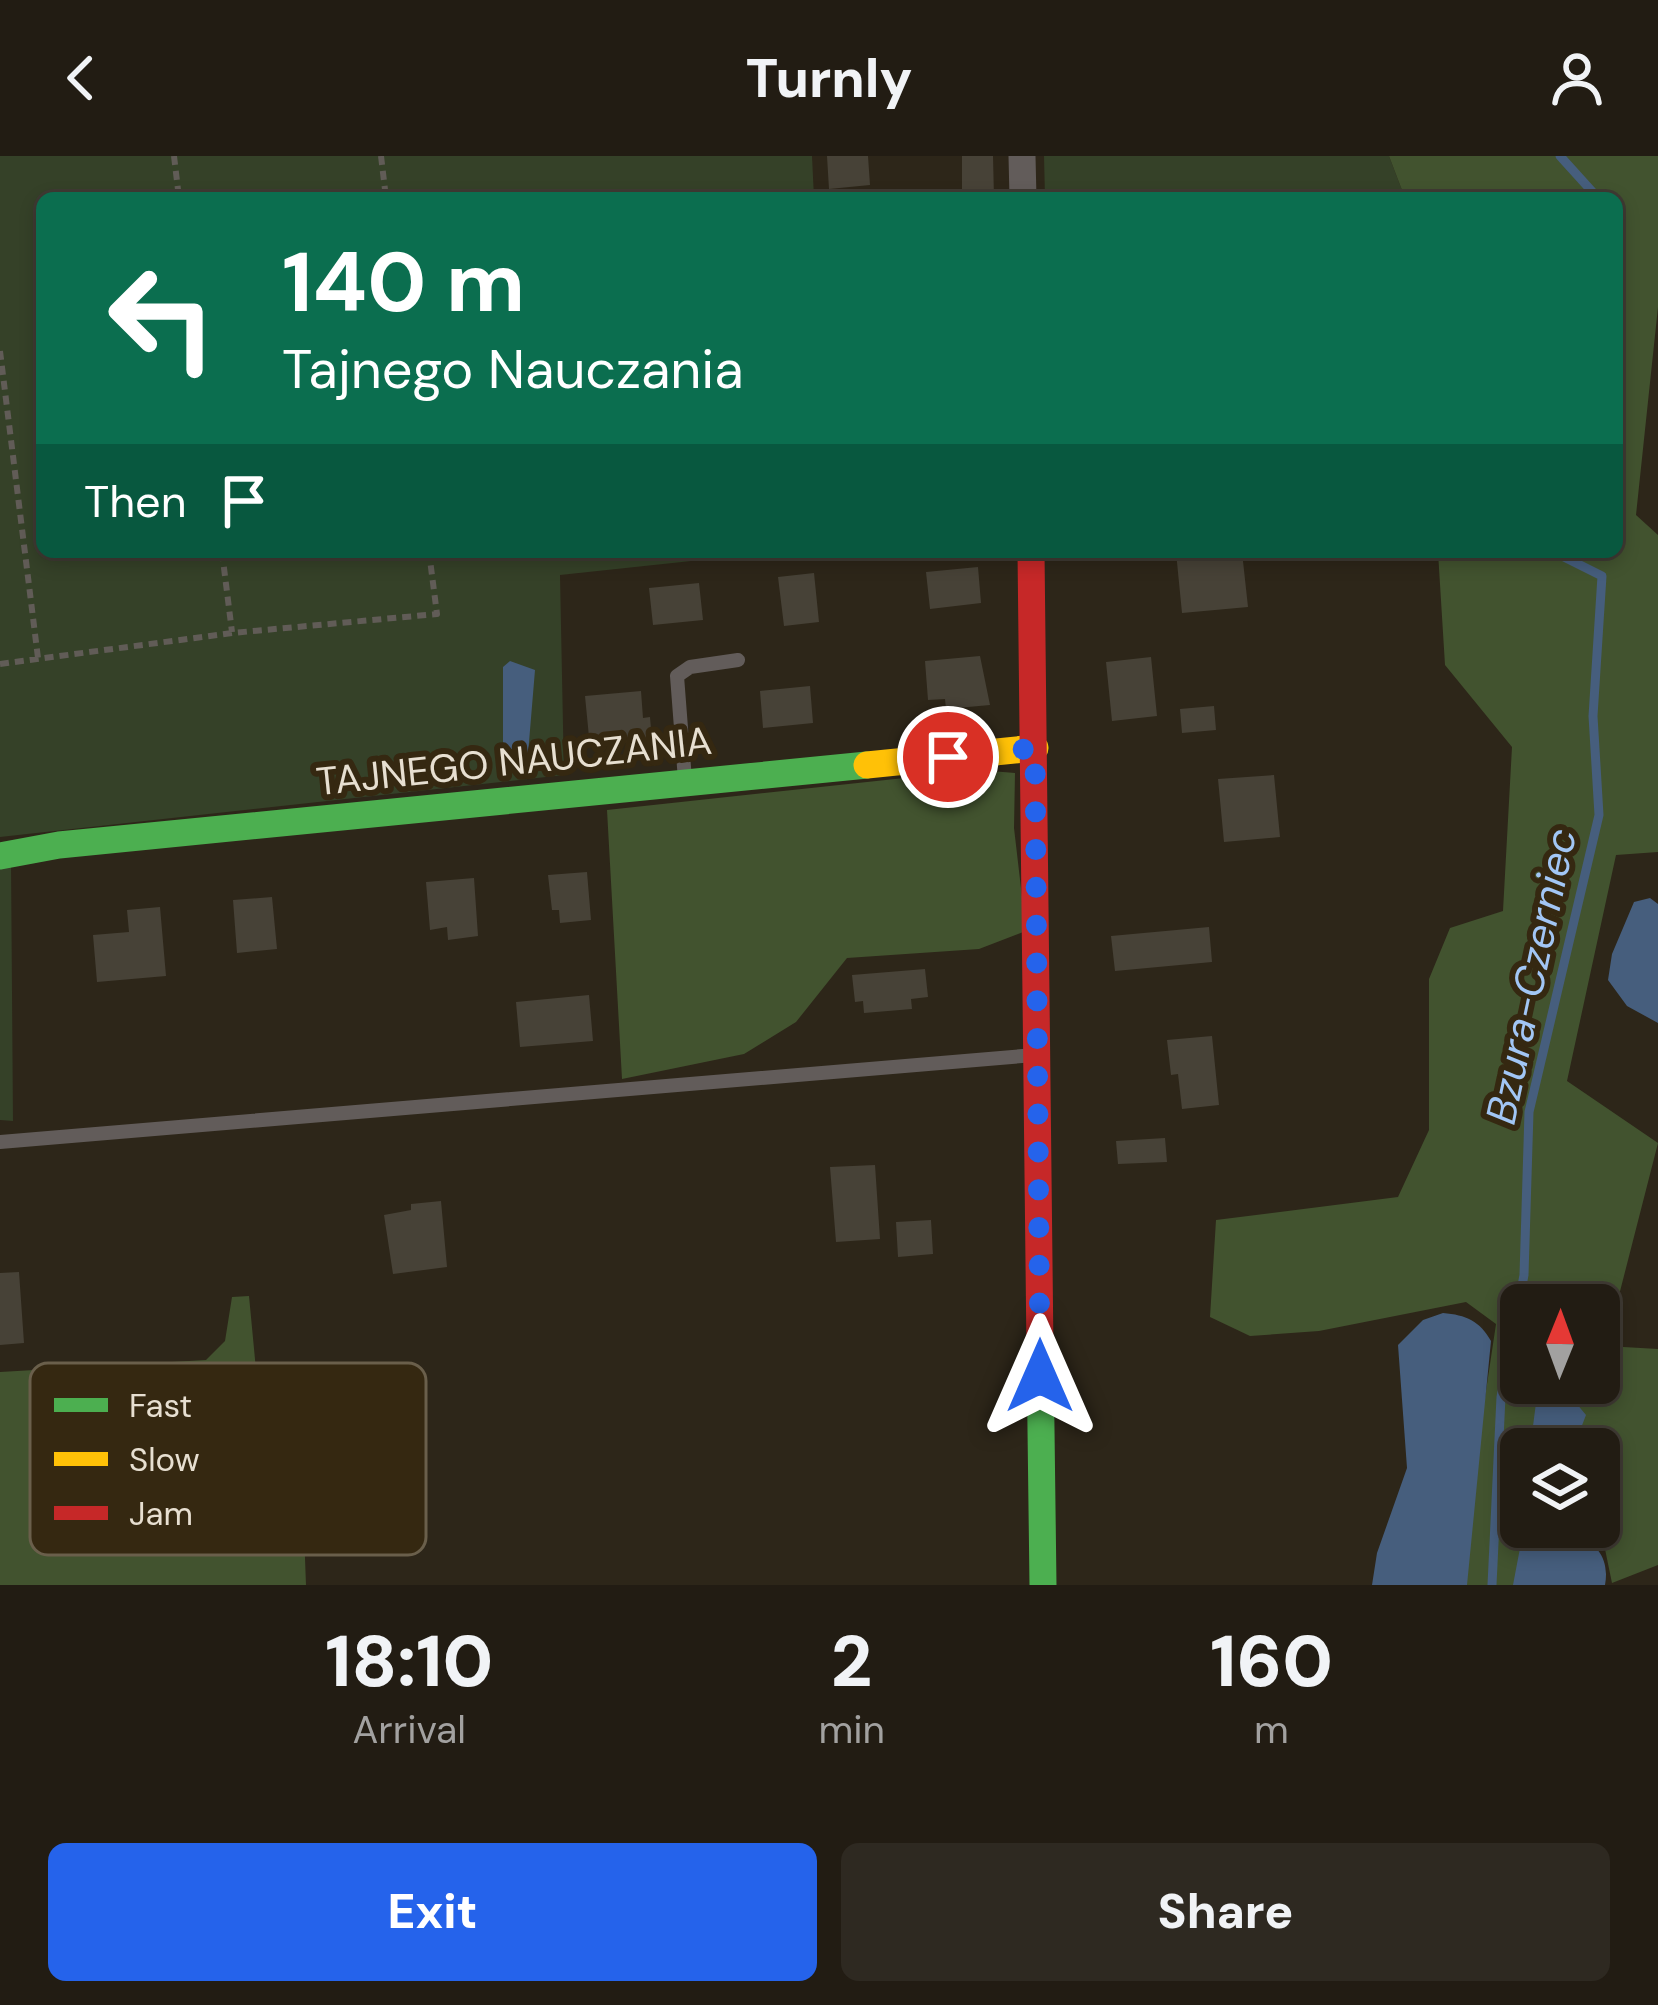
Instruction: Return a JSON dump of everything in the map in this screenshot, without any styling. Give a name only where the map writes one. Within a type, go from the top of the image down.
[{"type":"street","points":[[1022,156],[1023,192]]},
{"type":"street","points":[[1031,558],[1043,1585]]},
{"type":"street","name":"TAJNEGO NAUCZANIA","points":[[0,856],[59,845],[1035,748]]},
{"type":"lane","points":[[686,783],[677,676],[690,667],[738,660]]},
{"type":"lane","points":[[0,1142],[1038,1054]]},
{"type":"path","points":[[174,156],[178,192]]},
{"type":"path","points":[[381,156],[385,192]]},
{"type":"path","points":[[0,352],[38,659]]},
{"type":"path","points":[[223,558],[232,633]]},
{"type":"path","points":[[0,664],[232,633],[437,614],[430,558]]},
{"type":"green space","points":[[0,156],[812,156],[814,192],[36,192],[36,558],[720,558],[560,575],[564,775],[0,837]]},
{"type":"green space","points":[[1044,156],[1389,156],[1403,192],[1045,192]]},
{"type":"green space","points":[[1389,156],[1658,156],[1658,307],[1636,515],[1658,535],[1658,852],[1616,855],[1567,1081],[1658,1143],[1620,1291],[1620,1284],[1500,1284],[1500,1404],[1620,1404],[1620,1347],[1658,1349],[1658,1565],[1612,1583],[1605,1548],[1620,1548],[1620,1428],[1500,1428],[1500,1548],[1526,1548],[1522,1585],[1457,1585],[1496,1324],[1466,1302],[1319,1331],[1250,1336],[1210,1317],[1216,1220],[1398,1197],[1429,1130],[1429,979],[1450,928],[1503,911],[1512,747],[1445,665],[1438,558],[1623,558],[1623,192],[1403,192]]},
{"type":"green space","points":[[979,770],[1015,773],[1014,828],[1026,931],[979,949],[847,958],[796,1022],[744,1054],[622,1079],[607,810]]},
{"type":"green space","points":[[11,861],[13,1121],[0,1120],[0,864]]},
{"type":"green space","points":[[249,1296],[255,1363],[154,1363],[206,1360],[225,1341],[232,1297]]},
{"type":"green space","points":[[30,1370],[30,1555],[305,1555],[306,1585],[0,1585],[0,1372]]},
{"type":"water","points":[[510,661],[535,670],[528,754],[503,747],[503,667]]},
{"type":"water","points":[[1650,898],[1658,904],[1658,1023],[1627,1006],[1608,980],[1612,954],[1634,902]]},
{"type":"water","points":[[1443,1313],[1472,1320],[1491,1341],[1467,1585],[1372,1585],[1377,1553],[1407,1468],[1398,1345],[1423,1320]]},
{"type":"water","points":[[1536,1404],[1577,1404],[1586,1415],[1581,1428],[1533,1428]]},
{"type":"water","points":[[1520,1548],[1595,1548],[1606,1568],[1605,1585],[1513,1585]]},
{"type":"building","points":[[827,156],[868,156],[870,185],[829,189]]},
{"type":"building","points":[[962,156],[993,156],[994,192],[962,192]]},
{"type":"building","points":[[1177,558],[1243,558],[1248,607],[1182,613]]},
{"type":"building","points":[[978,567],[981,603],[930,609],[926,572]]},
{"type":"building","points":[[814,573],[819,622],[784,626],[778,577]]},
{"type":"building","points":[[699,583],[703,620],[653,625],[649,588]]},
{"type":"building","points":[[980,656],[990,705],[946,709],[945,699],[928,700],[925,661]]},
{"type":"building","points":[[1151,657],[1157,716],[1112,721],[1106,662]]},
{"type":"building","points":[[810,686],[813,723],[763,728],[760,691]]},
{"type":"building","points":[[641,691],[643,718],[650,717],[652,741],[607,744],[607,735],[589,737],[585,696]]},
{"type":"building","points":[[1214,706],[1216,730],[1182,733],[1180,709]]},
{"type":"building","points":[[1274,775],[1280,837],[1224,842],[1218,779]]},
{"type":"building","points":[[587,872],[591,920],[560,923],[559,910],[552,910],[548,875]]},
{"type":"building","points":[[474,878],[478,936],[448,940],[447,927],[430,930],[426,882]]},
{"type":"building","points":[[272,897],[277,949],[237,953],[233,900]]},
{"type":"building","points":[[160,907],[166,976],[97,982],[93,935],[129,932],[127,910]]},
{"type":"building","points":[[1209,927],[1212,962],[1115,971],[1111,936]]},
{"type":"building","points":[[925,969],[928,997],[911,999],[912,1009],[864,1013],[863,1001],[855,1002],[852,975]]},
{"type":"building","points":[[589,995],[593,1041],[520,1047],[516,1002]]},
{"type":"building","points":[[1212,1036],[1219,1105],[1182,1109],[1167,1040]]},
{"type":"building","points":[[1165,1138],[1167,1162],[1118,1164],[1116,1141]]},
{"type":"building","points":[[875,1165],[880,1239],[836,1242],[830,1167]]},
{"type":"building","points":[[441,1201],[447,1267],[393,1274],[384,1215],[411,1210],[411,1204]]},
{"type":"building","points":[[931,1220],[933,1254],[898,1257],[896,1222]]},
{"type":"building","points":[[19,1272],[24,1343],[0,1345],[0,1273]]},
{"type":"waterway","name":"Bzura-Czerniec","points":[[1560,156],[1593,192]]},
{"type":"waterway","name":"Bzura-Czerniec","points":[[1492,1585],[1501,1397],[1524,1275],[1529,1112],[1599,815],[1593,716],[1602,576],[1566,558]]},
{"type":"traffic: fast","points":[[0,856],[59,845],[867,765]]},
{"type":"traffic: fast","points":[[1040,1351],[1043,1585]]},
{"type":"traffic: slow","points":[[867,765],[1035,748]]},
{"type":"traffic: jam","points":[[1031,558],[1040,1351]]},
{"type":"route","points":[[948,757],[1035,748],[1040,1376]]}]
